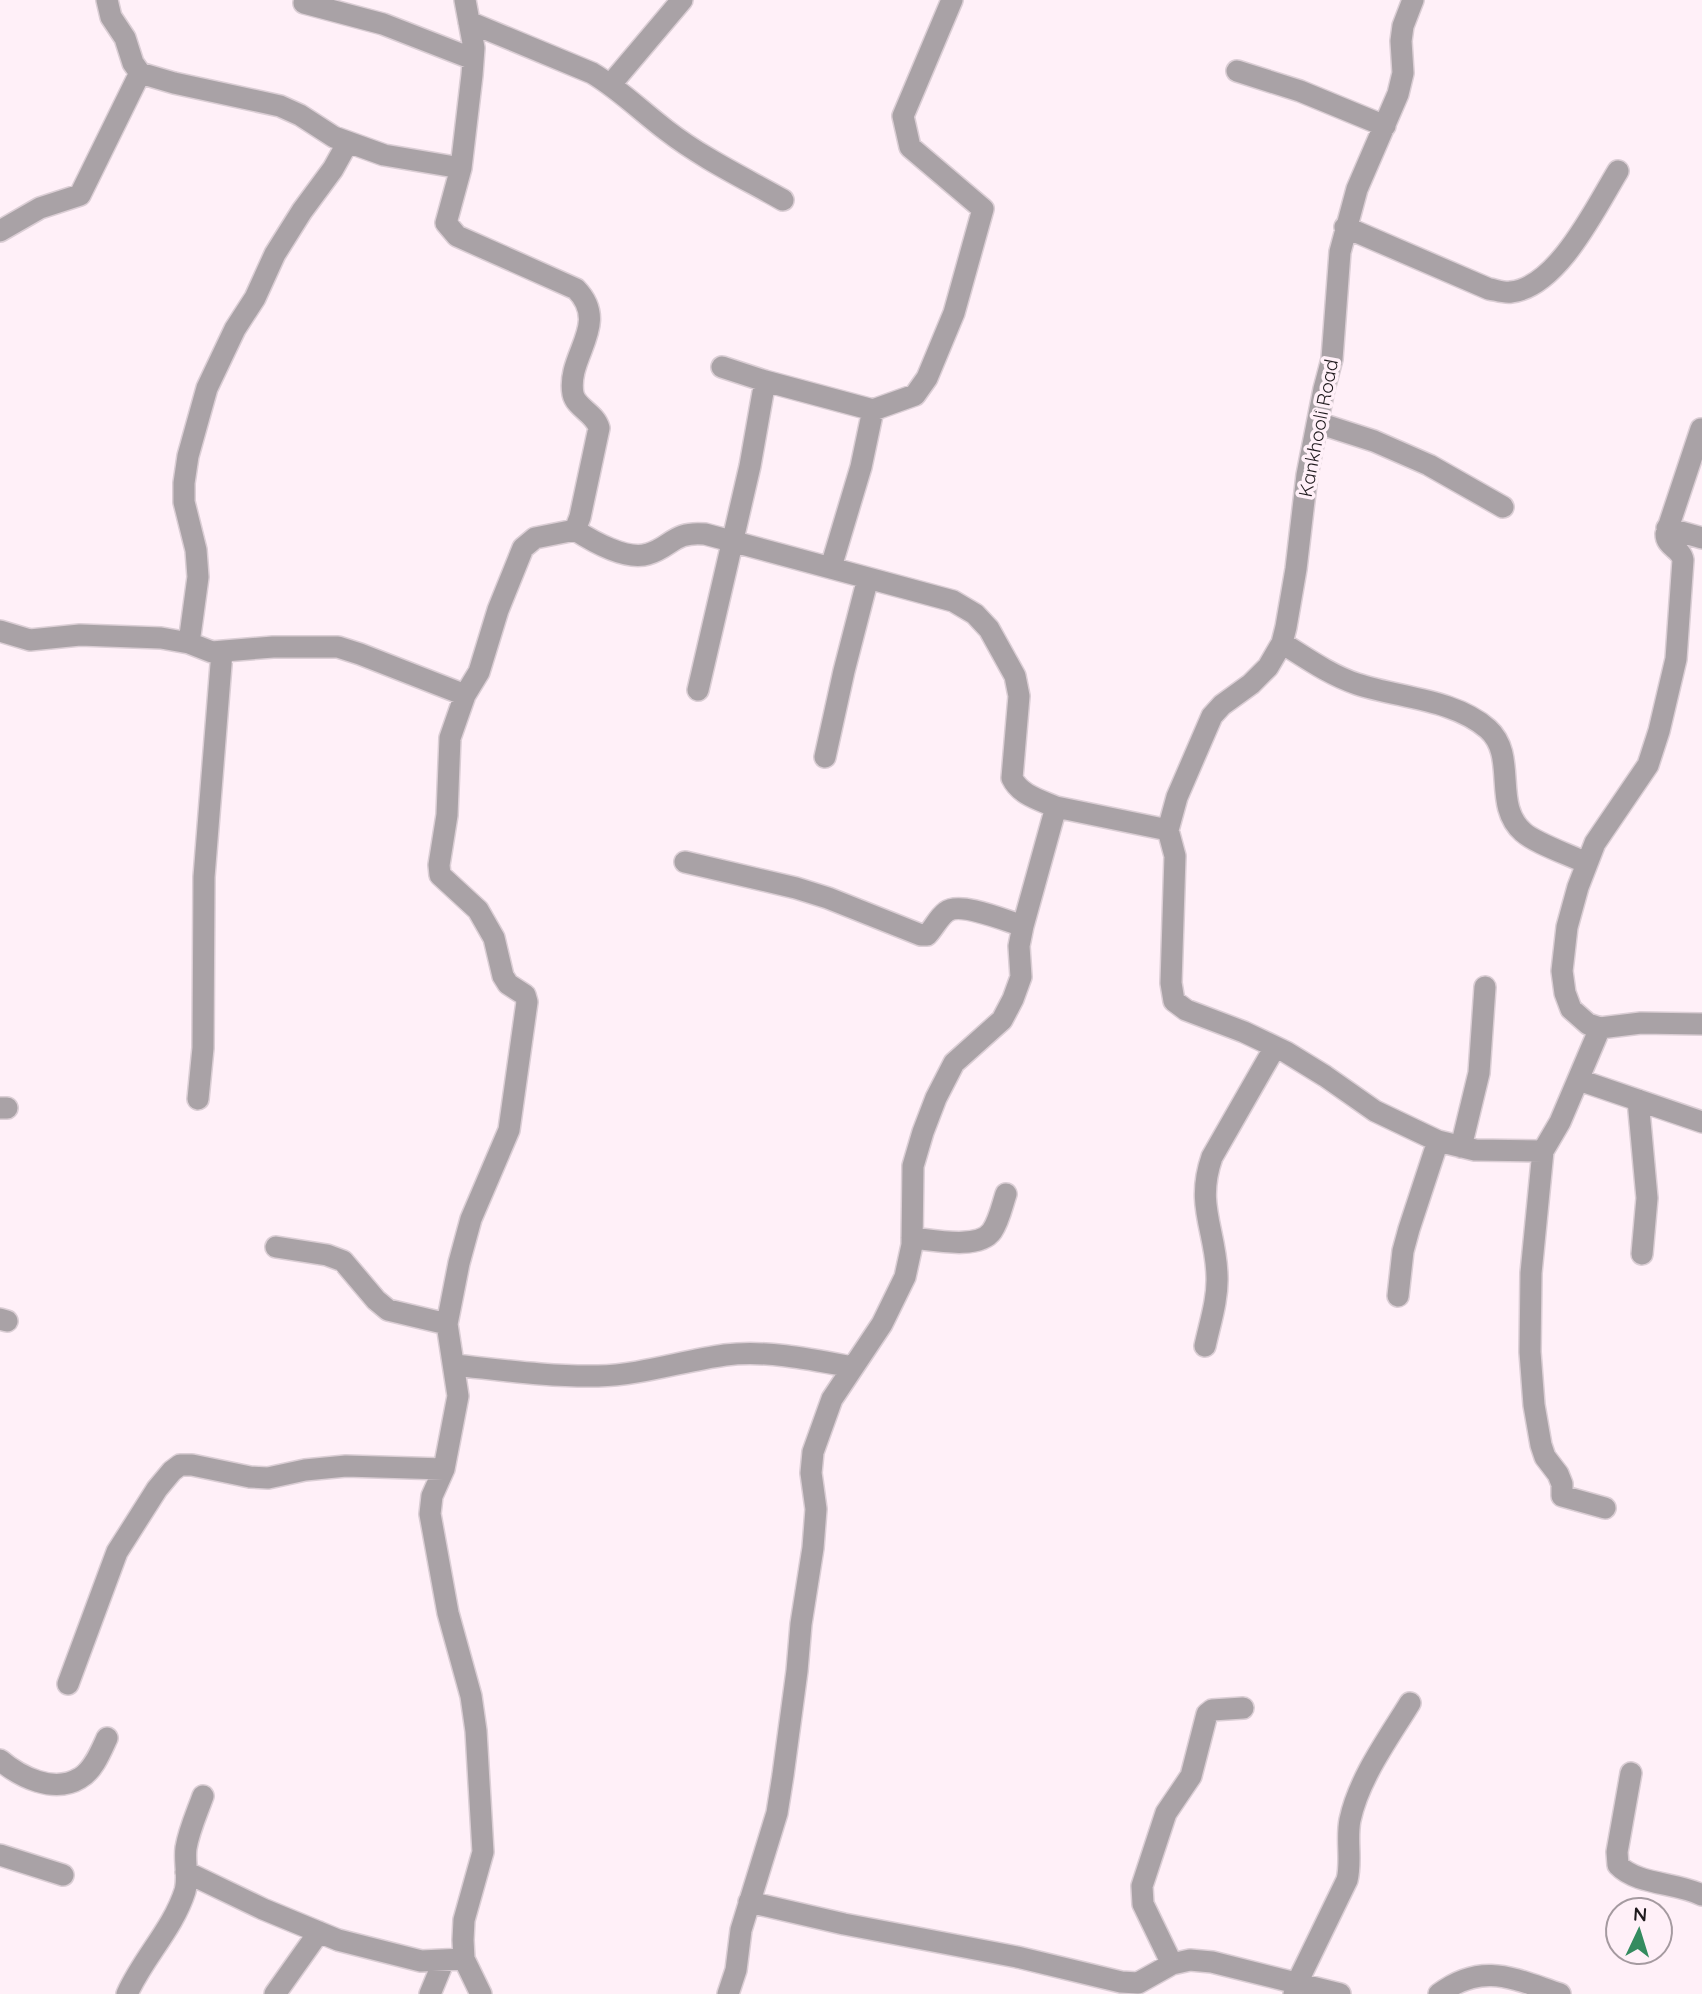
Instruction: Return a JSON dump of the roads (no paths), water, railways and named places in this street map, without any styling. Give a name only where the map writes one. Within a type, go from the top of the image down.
[{"type":"street","points":[[107,0],[111,18],[125,38],[133,63],[140,73],[280,106],[300,115],[334,137],[384,155],[461,168]]},
{"type":"street","points":[[465,0],[474,48],[461,168],[446,223],[457,236],[576,289],[586,298],[590,320],[577,365],[573,395],[597,420],[599,428],[575,530]]},
{"type":"street","points":[[611,84],[682,0]]},
{"type":"street","points":[[722,367],[765,382],[873,410],[915,395],[927,378],[954,313],[983,209],[910,147],[903,116],[952,0]]},
{"type":"street","name":"Kankhooli Road","points":[[1168,830],[1177,797],[1212,716],[1268,667],[1282,643],[1294,581],[1307,474],[1332,359],[1336,285],[1345,227],[1357,188],[1398,94],[1403,73],[1403,26],[1413,0]]},
{"type":"street","points":[[304,3],[383,24],[473,59]]},
{"type":"street","points":[[470,22],[592,73],[611,84],[666,130],[709,159],[783,200]]},
{"type":"street","points":[[1237,71],[1300,91],[1385,126]]},
{"type":"street","points":[[0,231],[40,208],[80,195],[140,73]]},
{"type":"street","points":[[189,643],[198,577],[196,550],[184,502],[184,483],[188,456],[207,388],[275,254],[333,169],[348,142]]},
{"type":"street","points":[[1345,227],[1489,289],[1512,292],[1542,277],[1562,260],[1618,171]]},
{"type":"street","points":[[698,690],[750,466],[765,382]]},
{"type":"street","points":[[831,567],[861,467],[873,410]]},
{"type":"street","points":[[1318,423],[1374,440],[1429,465],[1503,507]]},
{"type":"street","points":[[1701,429],[1667,528],[1666,539],[1682,555],[1683,560],[1676,659],[1659,731],[1648,765],[1595,843],[1586,863],[1567,927],[1562,971],[1565,993],[1571,1009],[1588,1024],[1600,1028],[1614,1024],[1702,1024]]},
{"type":"street","points":[[1667,528],[1702,538]]},
{"type":"street","points":[[430,1994],[454,1960],[463,1940],[464,1920],[483,1852],[483,1824],[471,1696],[447,1612],[430,1514],[432,1496],[444,1469],[458,1396],[446,1324],[471,1219],[509,1130],[527,1013],[525,995],[508,984],[503,976],[488,925],[478,911],[440,875],[439,865],[447,815],[450,738],[464,695],[478,673],[498,610],[523,548],[535,538],[575,530],[593,542],[635,555],[648,555],[670,541],[692,533],[831,567],[953,601],[975,614],[989,629],[1015,676],[1019,696],[1012,778],[1016,786],[1025,794],[1056,807],[1168,830],[1175,856],[1171,983],[1174,1001],[1186,1010],[1275,1047],[1325,1076],[1375,1111],[1438,1141],[1486,1151],[1543,1151]]},
{"type":"street","points":[[825,757],[869,578]]},
{"type":"street","points":[[0,631],[30,640],[80,635],[161,638],[189,643],[212,652],[286,646],[338,647],[464,695]]},
{"type":"street","points":[[1282,643],[1326,670],[1354,683],[1438,704],[1472,717],[1501,743],[1506,797],[1513,820],[1524,834],[1586,863]]},
{"type":"street","points":[[198,1099],[203,1048],[204,877],[222,652]]},
{"type":"street","points":[[728,1994],[736,1970],[741,1930],[777,1813],[783,1775],[813,1548],[816,1509],[811,1473],[813,1452],[832,1399],[869,1343],[905,1277],[912,1238],[913,1166],[936,1098],[954,1063],[1002,1020],[1013,999],[1021,977],[1019,946],[1023,926],[1056,807]]},
{"type":"street","points":[[685,862],[796,888],[921,935],[927,934],[941,917],[952,909],[967,909],[1023,926]]},
{"type":"street","points":[[1461,1147],[1479,1073],[1485,987]]},
{"type":"street","points":[[1600,1028],[1560,1122],[1543,1151],[1531,1273],[1530,1352],[1536,1418],[1545,1457],[1558,1474],[1562,1484],[1562,1496],[1605,1508]]},
{"type":"street","points":[[1205,1346],[1217,1289],[1217,1273],[1205,1214],[1207,1171],[1212,1157],[1275,1047]]},
{"type":"street","points":[[1579,1080],[1702,1122]]},
{"type":"street","points":[[1638,1100],[1647,1198],[1642,1254]]},
{"type":"street","points":[[1398,1296],[1409,1229],[1438,1141]]},
{"type":"street","points":[[912,1238],[958,1242],[984,1239],[992,1232],[1006,1195]]},
{"type":"street","points":[[275,1247],[327,1255],[343,1261],[388,1310],[446,1324]]},
{"type":"street","points":[[454,1365],[534,1374],[599,1376],[726,1355],[766,1354],[802,1357],[852,1367]]},
{"type":"street","points":[[68,1684],[117,1552],[157,1489],[180,1465],[268,1478],[304,1470],[346,1466],[444,1469]]},
{"type":"street","points":[[1285,1987],[1347,1880],[1350,1871],[1349,1822],[1354,1804],[1364,1781],[1410,1703]]},
{"type":"street","points":[[1172,1964],[1143,1904],[1142,1886],[1166,1813],[1191,1776],[1207,1714],[1212,1710],[1243,1708]]},
{"type":"street","points":[[0,1760],[26,1779],[51,1784],[68,1783],[81,1778],[94,1763],[107,1738]]},
{"type":"street","points":[[1631,1773],[1617,1852],[1618,1865],[1635,1877],[1691,1889],[1702,1895]]},
{"type":"street","points":[[127,1994],[133,1980],[160,1942],[186,1887],[186,1850],[203,1796]]},
{"type":"street","points":[[0,1855],[63,1875]]},
{"type":"street","points":[[186,1871],[319,1932],[377,1952],[421,1961],[454,1960]]},
{"type":"street","points":[[749,1902],[844,1924],[1017,1957],[1094,1985],[1138,1983],[1172,1964],[1190,1960],[1212,1962],[1285,1987],[1340,1994]]},
{"type":"street","points":[[275,1994],[319,1932]]},
{"type":"street","points":[[454,1960],[481,1994]]},
{"type":"street","points":[[1439,1994],[1460,1979],[1479,1975],[1512,1979],[1560,1994]]}]
